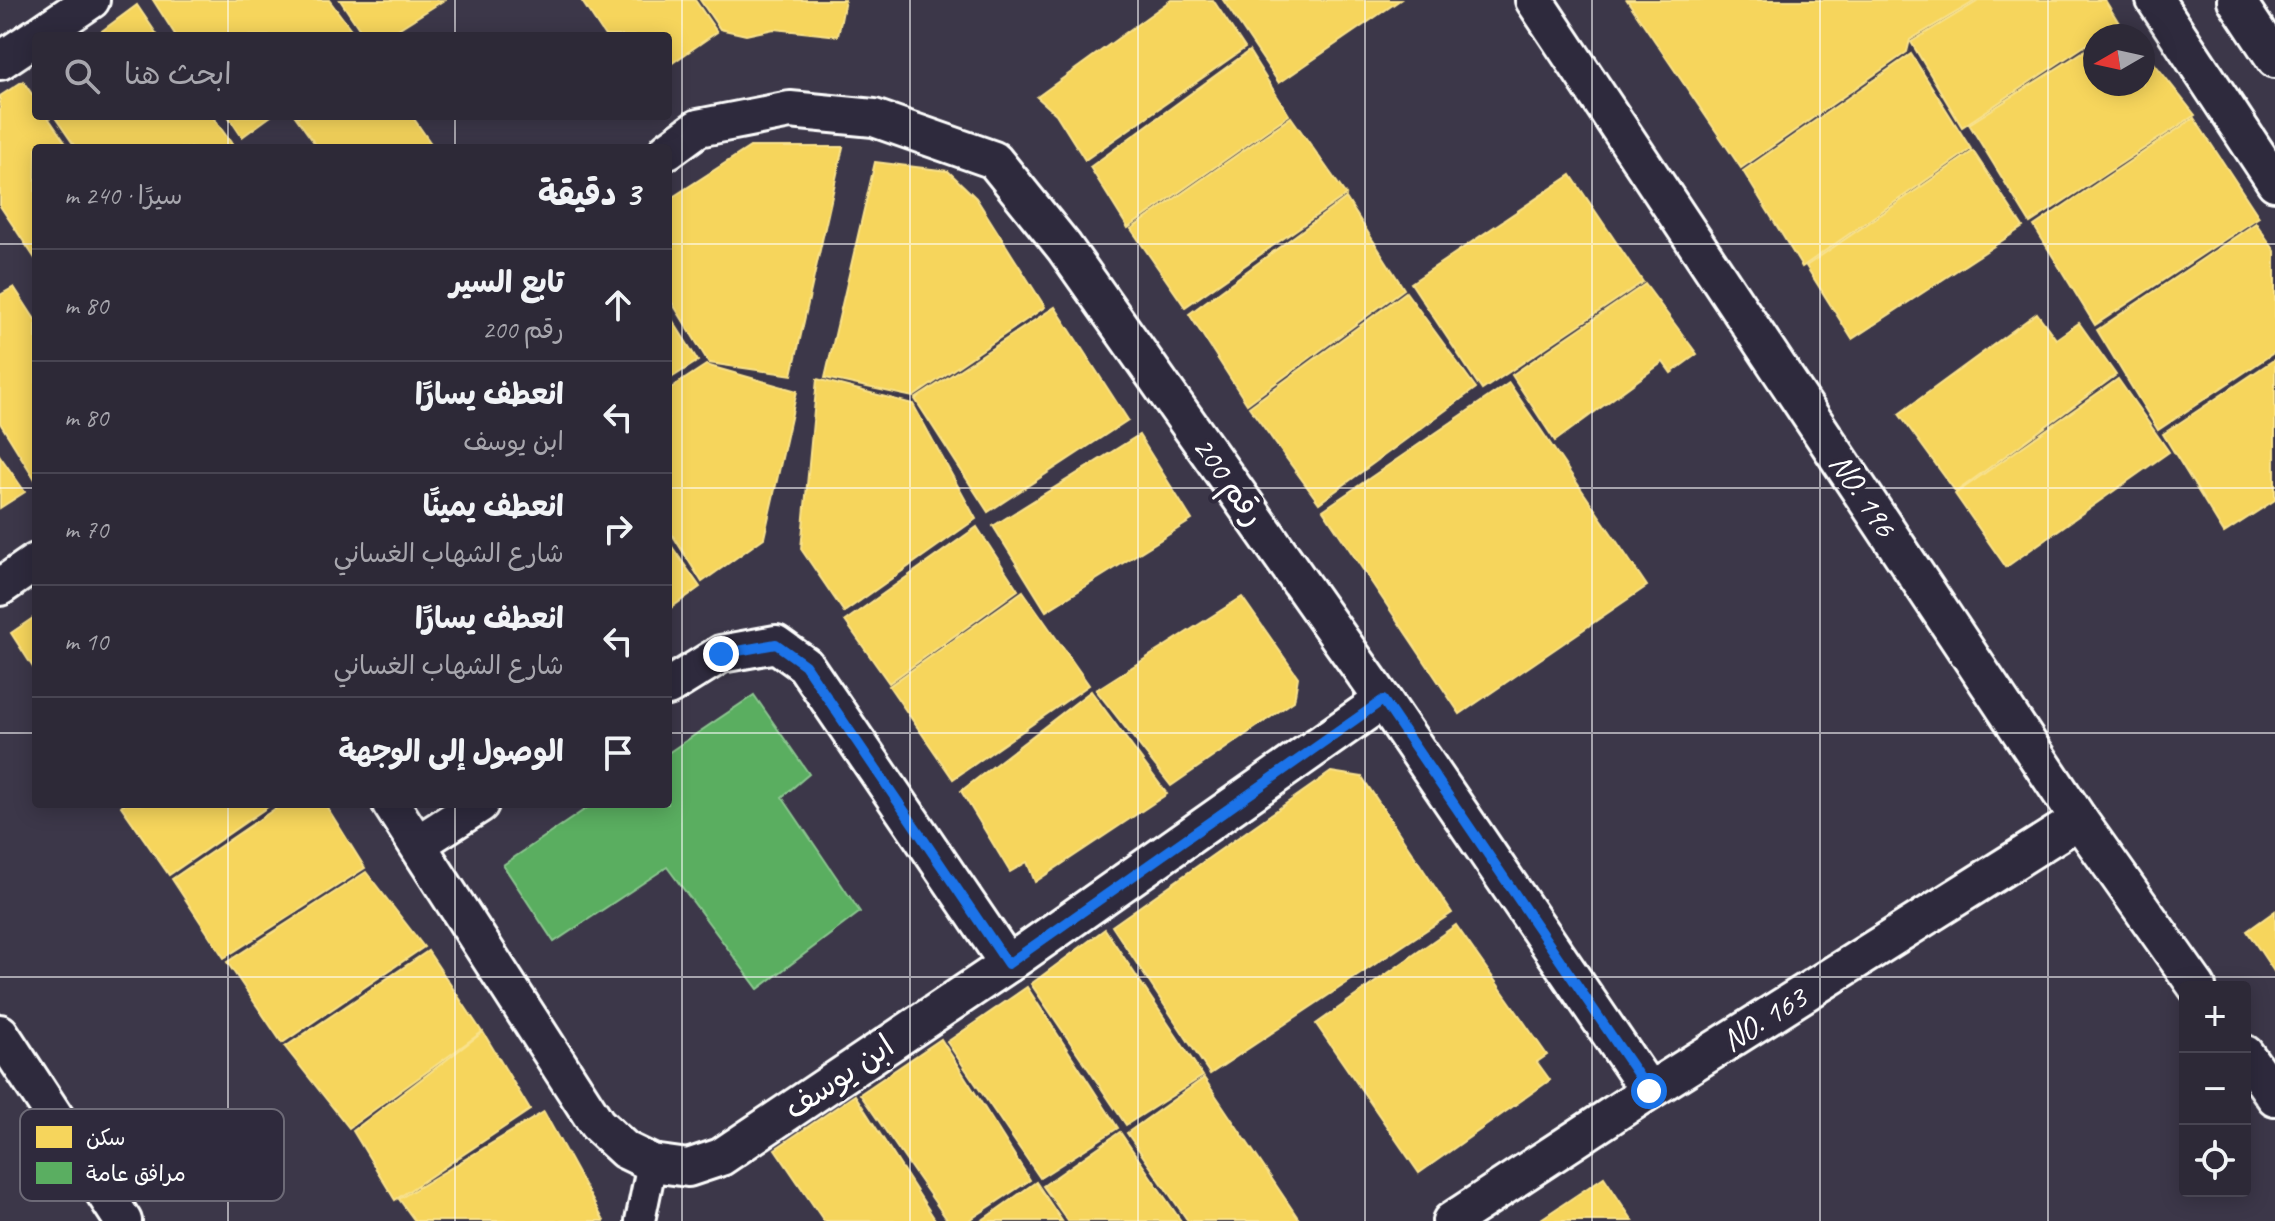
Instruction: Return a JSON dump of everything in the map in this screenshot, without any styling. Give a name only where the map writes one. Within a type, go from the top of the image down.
[{"type":"street","points":[[43,32],[91,0]]},
{"type":"street","name":"NO. 196","points":[[1534,0],[2079,820],[2193,981]]},
{"type":"street","points":[[2155,0],[2275,182]]},
{"type":"street","points":[[2236,0],[2275,59]]},
{"type":"street","points":[[0,61],[32,39]]},
{"type":"street","name":"رقم 200","points":[[672,147],[698,128],[790,110],[874,118],[994,160],[1064,247],[1383,700],[1649,1091]]},
{"type":"street","points":[[0,587],[32,565]]},
{"type":"street","points":[[672,685],[721,654],[776,644],[805,665],[1008,964]]},
{"type":"street","name":"ابن يوسف","points":[[394,808],[597,1124],[625,1150],[652,1163],[688,1168],[721,1157],[1008,964],[1383,700]]},
{"type":"street","points":[[419,843],[474,808]]},
{"type":"street","name":"NO. 163","points":[[1451,1221],[1649,1091],[2079,820]]},
{"type":"street","points":[[0,1033],[50,1109]]},
{"type":"street","points":[[2251,1063],[2275,1097]]},
{"type":"street","points":[[640,1221],[652,1163]]},
{"type":"street","points":[[110,1201],[123,1221]]},
{"type":"building: سكن","points":[[153,0],[329,0],[353,32],[173,32]]},
{"type":"building: سكن","points":[[340,0],[444,0],[393,32],[361,32]]},
{"type":"building: سكن","points":[[581,0],[695,0],[717,32],[672,63],[672,32],[602,32]]},
{"type":"building: سكن","points":[[700,0],[845,0],[838,36],[774,29],[746,35],[720,29]]},
{"type":"building: سكن","points":[[1171,0],[1213,0],[1245,48],[1085,160],[1056,114],[1037,97]]},
{"type":"building: سكن","points":[[1223,0],[1400,0],[1279,83]]},
{"type":"building: سكن","points":[[1627,0],[1977,0],[1910,40],[1907,52],[1741,168]]},
{"type":"building: سكن","points":[[1980,0],[2105,0],[2119,23],[2083,24],[2083,47],[1962,127],[1911,42]]},
{"type":"building: سكن","points":[[137,5],[155,32],[100,32]]},
{"type":"building: سكن","points":[[1249,51],[1289,115],[1128,228],[1090,167]]},
{"type":"building: سكن","points":[[2083,52],[2083,96],[2155,96],[2155,64],[2195,115],[2030,223],[1969,124]]},
{"type":"building: سكن","points":[[1911,54],[1971,149],[1802,267],[1743,171]]},
{"type":"building: سكن","points":[[23,81],[32,94],[32,120],[50,120],[66,144],[32,144],[32,254],[0,206],[0,96]]},
{"type":"building: سكن","points":[[1291,117],[1346,195],[1185,307],[1131,229]]},
{"type":"building: سكن","points":[[2194,118],[2259,217],[2095,325],[2034,226]]},
{"type":"building: سكن","points":[[57,120],[215,120],[232,144],[73,144]]},
{"type":"building: سكن","points":[[231,120],[265,120],[242,137]]},
{"type":"building: سكن","points":[[298,120],[415,120],[431,144],[315,144]]},
{"type":"building: سكن","points":[[750,147],[843,147],[792,375],[709,363],[672,303],[672,197]]},
{"type":"building: سكن","points":[[1973,151],[2023,227],[1852,339],[1806,266]]},
{"type":"building: سكن","points":[[875,162],[948,171],[976,198],[1045,307],[913,397],[825,378]]},
{"type":"building: سكن","points":[[1571,175],[1643,282],[1482,390],[1411,283]]},
{"type":"building: سكن","points":[[1346,198],[1404,289],[1247,404],[1189,314]]},
{"type":"building: سكن","points":[[2256,223],[2275,251],[2275,352],[2158,430],[2097,330]]},
{"type":"building: سكن","points":[[1645,284],[1697,354],[1671,373],[1663,362],[1555,441],[1512,375]]},
{"type":"building: سكن","points":[[14,287],[32,315],[32,475],[0,423],[0,295]]},
{"type":"building: سكن","points":[[1406,292],[1476,388],[1319,503],[1249,407]]},
{"type":"building: سكن","points":[[1055,307],[1128,420],[988,512],[915,399]]},
{"type":"building: سكن","points":[[2037,313],[2056,339],[2079,323],[2116,375],[1956,492],[1899,414]]},
{"type":"building: سكن","points":[[672,319],[698,361],[672,377]]},
{"type":"building: سكن","points":[[2275,359],[2275,500],[2224,533],[2163,434]]},
{"type":"building: سكن","points":[[706,365],[797,391],[764,538],[702,582],[672,534],[672,387]]},
{"type":"building: سكن","points":[[817,379],[913,404],[976,519],[844,612],[801,549]]},
{"type":"building: سكن","points":[[2118,379],[2169,452],[2006,567],[1955,494]]},
{"type":"building: سكن","points":[[1509,383],[1647,586],[1460,714],[1323,510]]},
{"type":"building: سكن","points":[[1139,435],[1192,520],[1046,611],[993,526]]},
{"type":"building: سكن","points":[[0,456],[25,492],[0,508]]},
{"type":"building: سكن","points":[[977,527],[1018,590],[889,683],[845,621]]},
{"type":"building: سكن","points":[[672,547],[700,587],[672,607]]},
{"type":"building: سكن","points":[[1023,591],[1089,685],[953,779],[889,686]]},
{"type":"building: سكن","points":[[1242,597],[1298,677],[1294,701],[1171,786],[1096,690]]},
{"type":"building: سكن","points":[[32,619],[32,666],[11,633]]},
{"type":"building: سكن","points":[[1091,691],[1167,794],[1035,882],[1027,862],[1010,872],[961,791]]},
{"type":"building: سكن","points":[[1331,772],[1362,777],[1452,913],[1210,1074],[1112,926]]},
{"type":"building: سكن","points":[[122,808],[266,808],[169,875]]},
{"type":"building: سكن","points":[[276,808],[328,808],[365,868],[224,958],[172,879]]},
{"type":"building: سكن","points":[[366,872],[424,947],[282,1043],[227,962]]},
{"type":"building: سكن","points":[[2275,911],[2275,973],[2247,931]]},
{"type":"building: سكن","points":[[1456,925],[1547,1055],[1537,1062],[1550,1080],[1419,1173],[1316,1024]]},
{"type":"building: سكن","points":[[1105,929],[1203,1076],[1126,1125],[1031,984]]},
{"type":"building: سكن","points":[[428,951],[482,1032],[349,1128],[285,1047]]},
{"type":"building: سكن","points":[[1027,987],[1118,1128],[1040,1178],[947,1042]]},
{"type":"building: سكن","points":[[483,1032],[530,1110],[395,1200],[353,1131]]},
{"type":"building: سكن","points":[[941,1039],[1030,1180],[968,1221],[948,1221],[860,1094]]},
{"type":"building: سكن","points":[[1204,1078],[1300,1221],[1188,1221],[1127,1133]]},
{"type":"building: سكن","points":[[855,1095],[936,1221],[824,1221],[775,1149]]},
{"type":"building: سكن","points":[[544,1112],[604,1221],[415,1221],[399,1199]]},
{"type":"building: سكن","points":[[1120,1132],[1181,1221],[1068,1221],[1043,1186]]},
{"type":"building: سكن","points":[[1604,1177],[1633,1221],[1538,1221]]},
{"type":"building: سكن","points":[[1036,1182],[1062,1221],[981,1221]]},
{"type":"building: مرافق عامة","points":[[754,695],[809,774],[782,797],[860,912],[758,989],[667,867],[554,942],[503,865],[587,808],[672,808],[672,750]]},
{"type":"route","points":[[721,654],[776,644],[805,665],[1008,964],[1383,700],[1649,1091]]}]
